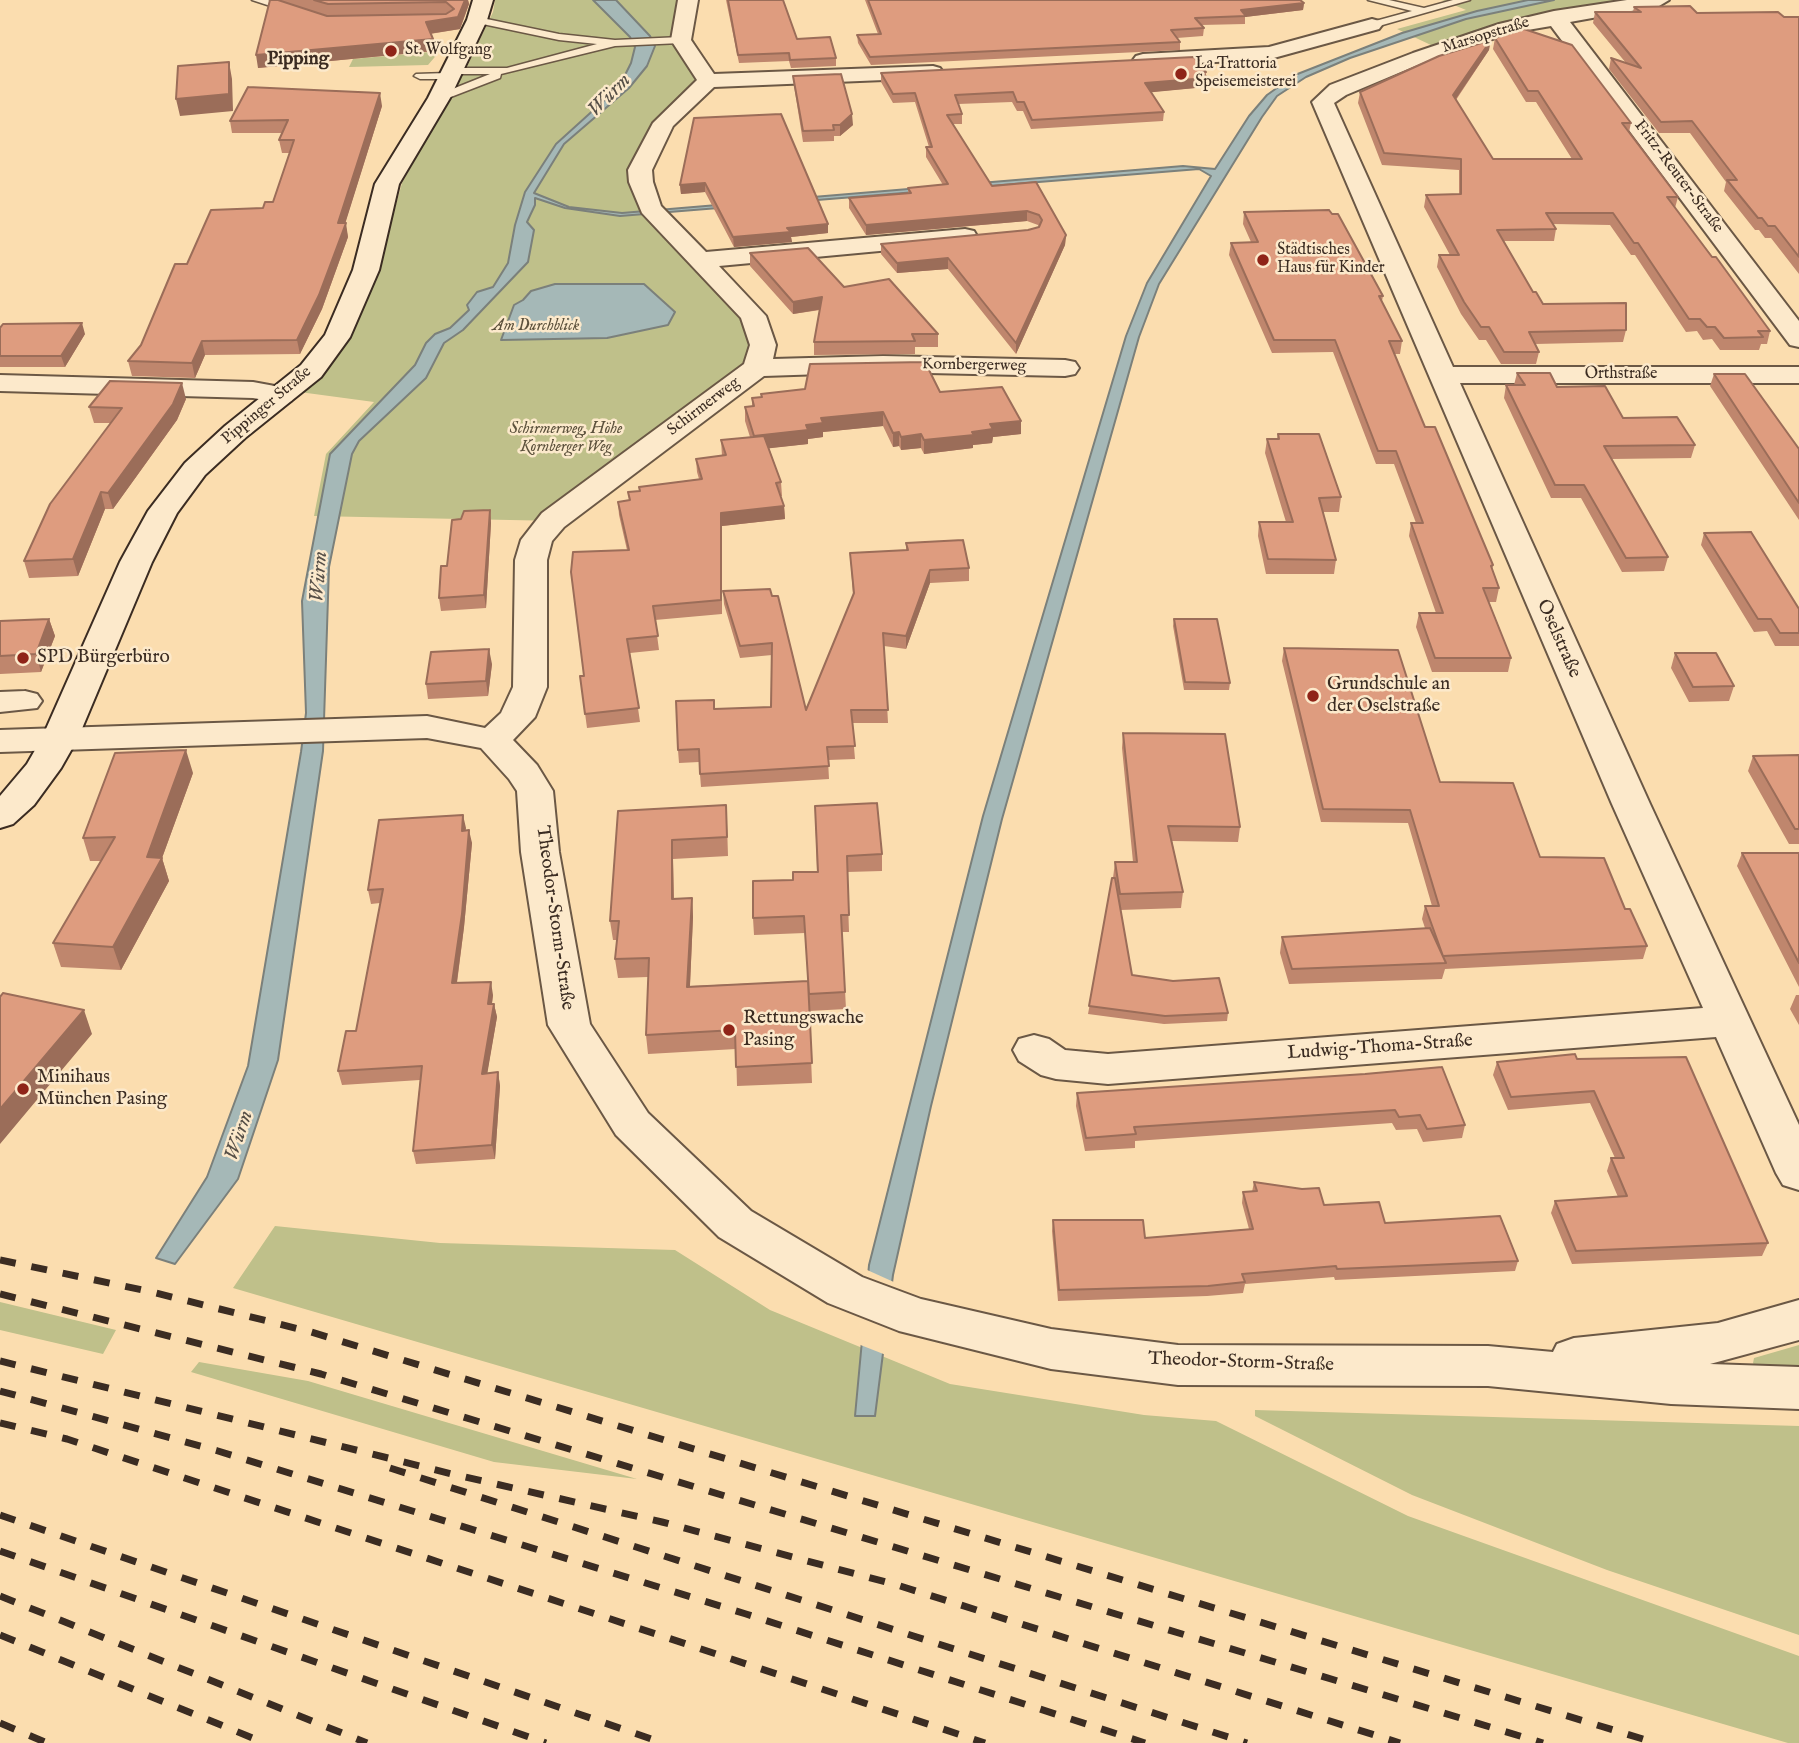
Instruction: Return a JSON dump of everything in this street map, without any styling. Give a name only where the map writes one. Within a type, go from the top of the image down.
[{"type":"street","points":[[688,0],[673,40],[708,81],[954,71]]},
{"type":"street","points":[[1372,0],[1383,36]]},
{"type":"street","name":"Marsopstraße","points":[[1323,102],[1338,90],[1420,57],[1506,28],[1554,17],[1659,0]]},
{"type":"street","name":"Pippinger Straße","points":[[0,842],[10,806],[43,768],[60,738],[136,562],[163,511],[195,469],[311,371],[337,337],[366,270],[387,184],[447,82],[480,10]]},
{"type":"street","name":"Fritz-Reuter-Straße","points":[[1554,17],[1568,31],[1799,339]]},
{"type":"street","points":[[1125,62],[1269,53],[1383,36],[1420,57]]},
{"type":"street","name":"Schirmerweg","points":[[493,740],[517,717],[530,687],[531,560],[537,540],[553,520],[757,368],[763,345],[753,316],[655,214],[641,182],[640,170],[664,123],[708,81]]},
{"type":"street","name":"Oselstraße","points":[[1323,102],[1631,804],[1799,1173]]},
{"type":"street","points":[[702,260],[987,234]]},
{"type":"street","name":"Kornbergerweg","points":[[757,368],[883,365],[1065,368]]},
{"type":"street","name":"Orthstraße","points":[[1443,375],[1799,375]]},
{"type":"street","points":[[0,383],[253,390],[281,395]]},
{"type":"street","points":[[0,741],[427,727],[493,740]]},
{"type":"street","name":"Theodor-Storm-Straße","points":[[493,740],[524,773],[535,791],[540,852],[569,1025],[632,1124],[735,1224],[845,1290],[916,1317],[1051,1349],[1178,1365],[1488,1366],[1671,1383],[1799,1388]]},
{"type":"street","name":"Ludwig-Thoma-Straße","points":[[1034,1050],[1056,1064],[1108,1069],[1730,1021]]},
{"type":"street","name":"Theodor-Storm-Straße","points":[[1488,1366],[1718,1343],[1799,1320]]},
{"type":"lane","points":[[257,0],[308,15]]},
{"type":"lane","points":[[1372,0],[1424,10]]},
{"type":"lane","points":[[1383,36],[1424,10],[1465,0]]},
{"type":"lane","points":[[480,10],[528,42],[615,43],[673,40]]},
{"type":"lane","points":[[528,42],[532,64]]},
{"type":"lane","points":[[420,76],[447,82],[507,71],[615,43]]},
{"type":"lane","points":[[447,82],[507,71]]},
{"type":"green space","name":"Am Durchblick","points":[[495,0],[697,0],[692,37],[716,81],[671,124],[646,172],[655,204],[760,317],[758,369],[559,521],[314,516],[326,454],[374,402],[292,391],[378,269],[402,183],[463,75],[493,12]]},
{"type":"green space","points":[[1442,0],[1628,0],[1433,46],[1397,29],[1466,10]]},
{"type":"green space","points":[[440,51],[428,65],[349,67],[353,59]]},
{"type":"green space","points":[[275,1226],[440,1243],[675,1250],[770,1310],[950,1384],[1144,1415],[1216,1421],[1408,1516],[1799,1656],[1799,1743],[1788,1743],[233,1288]]},
{"type":"green space","points":[[0,1302],[116,1330],[103,1354],[0,1330]]},
{"type":"green space","points":[[1799,1345],[1799,1373],[1755,1366],[1753,1363],[1754,1358]]},
{"type":"green space","points":[[199,1362],[308,1381],[637,1479],[494,1462],[191,1372]]},
{"type":"green space","points":[[1255,1410],[1799,1426],[1799,1635],[1607,1570],[1412,1495],[1255,1416]]},
{"type":"water","name":"Würm","points":[[593,0],[616,0],[650,36],[655,46],[647,66],[629,88],[564,144],[534,193],[569,207],[622,213],[1183,166],[1215,169],[1249,116],[1267,95],[1295,75],[1402,33],[1477,11],[1528,0],[1554,0],[1466,19],[1350,58],[1306,77],[1277,96],[1159,284],[1139,337],[1002,819],[931,1106],[893,1275],[875,1416],[855,1416],[869,1265],[983,816],[1126,336],[1147,283],[1211,176],[1199,169],[620,216],[565,208],[535,198],[535,205],[527,222],[534,230],[528,262],[463,330],[444,343],[426,378],[359,441],[352,454],[329,567],[323,751],[278,1060],[238,1179],[175,1264],[156,1258],[207,1177],[248,1066],[301,752],[306,713],[302,601],[330,454],[415,365],[426,343],[435,334],[450,328],[469,310],[467,305],[477,292],[493,287],[508,263],[525,192],[556,144],[619,87],[631,63],[635,47],[630,37]]},
{"type":"water","points":[[555,284],[644,284],[675,312],[668,325],[607,338],[501,340],[514,305],[531,291]]},
{"type":"pier","points":[[865,1269],[896,1283],[886,1355],[858,1344]]},
{"type":"building","points":[[270,0],[278,0],[327,16],[446,14],[454,9],[446,2],[328,4],[314,0],[465,0],[458,17],[426,22],[433,39],[256,55]]},
{"type":"building","points":[[728,0],[783,0],[797,39],[830,37],[836,58],[790,60],[789,53],[738,55]]},
{"type":"building","points":[[868,0],[1300,0],[1304,3],[1241,10],[1246,16],[1195,18],[1204,28],[1171,30],[1180,42],[870,57],[857,35],[881,34]]},
{"type":"building","points":[[1690,6],[1697,13],[1778,12],[1784,17],[1799,17],[1799,257],[1775,226],[1768,226],[1762,218],[1758,218],[1727,180],[1737,180],[1692,121],[1661,122],[1611,58],[1641,68],[1595,12],[1641,12],[1634,7]]},
{"type":"building","points":[[1524,29],[1572,45],[1631,123],[1622,123],[1678,197],[1667,197],[1712,257],[1716,257],[1770,331],[1758,331],[1763,337],[1724,338],[1715,327],[1707,327],[1700,319],[1689,319],[1638,243],[1634,243],[1613,213],[1546,213],[1556,229],[1497,230],[1533,292],[1536,292],[1543,304],[1626,303],[1626,330],[1529,332],[1539,352],[1504,352],[1489,327],[1481,327],[1439,255],[1459,255],[1426,195],[1461,194],[1461,159],[1384,153],[1360,92],[1439,56],[1491,40],[1453,95],[1493,159],[1582,159],[1538,91],[1528,91],[1495,38]]},
{"type":"building","points":[[1194,57],[1206,72],[1202,72],[1207,78],[1145,83],[1164,112],[1032,120],[1024,102],[1017,102],[1013,92],[955,95],[962,114],[947,115],[992,186],[1036,182],[1066,235],[1016,343],[948,258],[897,263],[881,244],[1028,230],[1039,227],[1042,220],[1039,215],[1027,211],[866,225],[849,198],[911,193],[908,188],[948,184],[926,147],[932,147],[915,93],[893,94],[881,73]]},
{"type":"building","points":[[229,62],[229,94],[176,99],[178,66]]},
{"type":"building","points":[[841,74],[852,114],[840,125],[833,125],[834,130],[803,131],[793,76]]},
{"type":"building","points":[[248,87],[380,93],[338,223],[346,223],[319,295],[297,340],[202,341],[192,363],[128,361],[141,345],[175,264],[187,264],[211,210],[263,208],[265,202],[273,202],[294,140],[279,140],[288,120],[230,121]]},
{"type":"building","points":[[781,114],[828,224],[787,228],[791,232],[733,237],[705,183],[680,185],[694,118]]},
{"type":"building","points":[[1329,210],[1332,214],[1338,214],[1383,296],[1379,296],[1402,341],[1389,341],[1425,427],[1435,427],[1493,565],[1491,566],[1499,588],[1483,588],[1511,658],[1435,658],[1419,613],[1443,613],[1411,523],[1423,523],[1396,451],[1378,451],[1335,340],[1274,340],[1231,243],[1258,242],[1244,212]]},
{"type":"building","points":[[808,248],[844,287],[889,279],[938,334],[912,334],[915,341],[814,342],[822,297],[793,302],[750,253]]},
{"type":"building","points":[[82,323],[61,356],[0,356],[0,328],[3,324]]},
{"type":"building","points":[[925,362],[940,392],[1002,387],[1021,421],[990,424],[993,429],[972,432],[974,435],[924,440],[921,434],[901,437],[899,432],[893,433],[883,412],[821,418],[823,423],[806,425],[808,430],[754,436],[745,407],[754,406],[752,398],[762,397],[761,394],[805,389],[810,364]]},
{"type":"building","points":[[1517,373],[1550,373],[1557,387],[1605,386],[1623,418],[1677,417],[1695,445],[1604,446],[1668,557],[1626,558],[1584,485],[1555,485],[1506,385],[1525,385]]},
{"type":"building","points":[[1714,374],[1745,374],[1799,449],[1799,503]]},
{"type":"building","points":[[110,381],[182,383],[173,404],[108,493],[101,492],[73,559],[24,561],[50,504],[122,408],[89,407]]},
{"type":"building","points":[[1278,434],[1319,434],[1341,497],[1319,498],[1336,560],[1268,559],[1259,522],[1293,522],[1267,439],[1279,439]]},
{"type":"building","points":[[764,436],[781,482],[776,483],[784,506],[721,513],[721,600],[653,606],[658,636],[627,639],[639,708],[585,714],[580,676],[584,676],[571,572],[573,552],[629,550],[618,502],[630,500],[628,492],[640,491],[639,487],[702,479],[696,459],[726,455],[721,440]]},
{"type":"building","points":[[490,510],[484,595],[439,598],[441,566],[447,566],[452,520],[461,519],[464,511]]},
{"type":"building","points":[[1751,532],[1799,609],[1799,633],[1780,633],[1771,619],[1758,619],[1704,533]]},
{"type":"building","points":[[963,540],[969,568],[930,570],[906,636],[883,633],[888,710],[851,710],[855,746],[827,747],[829,766],[700,774],[699,749],[678,750],[676,701],[714,700],[714,709],[771,707],[772,643],[740,646],[723,591],[770,589],[772,596],[778,596],[806,710],[854,593],[850,553],[908,550],[906,543]]},
{"type":"building","points":[[49,619],[36,654],[0,656],[0,621]]},
{"type":"building","points":[[1174,619],[1217,619],[1230,683],[1185,682]]},
{"type":"building","points":[[1284,648],[1398,650],[1440,782],[1513,783],[1540,857],[1604,858],[1625,909],[1630,909],[1647,946],[1443,956],[1425,906],[1439,906],[1410,810],[1323,809]]},
{"type":"building","points":[[489,649],[486,681],[426,684],[431,652]]},
{"type":"building","points":[[1675,653],[1716,653],[1734,686],[1693,687]]},
{"type":"building","points":[[1123,733],[1225,734],[1240,827],[1168,826],[1183,892],[1120,894],[1115,862],[1137,862]]},
{"type":"building","points":[[186,750],[147,857],[162,858],[113,947],[53,943],[115,837],[83,838],[115,753]]},
{"type":"building","points":[[1799,755],[1799,829],[1795,829],[1753,756]]},
{"type":"building","points":[[877,803],[882,854],[847,856],[849,915],[841,915],[845,992],[809,994],[804,916],[753,918],[753,881],[793,880],[793,872],[818,872],[815,806]]},
{"type":"building","points":[[726,805],[727,837],[672,840],[672,899],[692,898],[687,987],[808,981],[812,1063],[736,1067],[735,1030],[646,1035],[649,958],[615,959],[619,921],[610,921],[618,811]]},
{"type":"building","points":[[463,815],[462,831],[469,830],[462,914],[452,983],[491,982],[488,1004],[494,1004],[482,1074],[498,1072],[492,1145],[413,1151],[422,1066],[338,1071],[346,1031],[356,1031],[383,889],[368,890],[379,820]]},
{"type":"building","points":[[1742,853],[1799,853],[1799,963]]},
{"type":"building","points":[[1112,878],[1115,878],[1132,975],[1173,981],[1219,978],[1228,1013],[1165,1016],[1089,1006]]},
{"type":"building","points":[[1430,928],[1446,963],[1292,969],[1282,937]]},
{"type":"building","points":[[3,993],[84,1010],[0,1109],[0,997]]},
{"type":"building","points":[[1575,1054],[1577,1059],[1686,1057],[1768,1243],[1576,1251],[1555,1201],[1627,1196],[1611,1158],[1624,1158],[1594,1091],[1511,1097],[1497,1062]]},
{"type":"building","points":[[1442,1067],[1465,1125],[1427,1129],[1420,1115],[1399,1117],[1395,1110],[1134,1127],[1136,1134],[1086,1138],[1077,1093],[1365,1074]]},
{"type":"building","points":[[1254,1182],[1302,1189],[1319,1188],[1324,1205],[1379,1202],[1385,1223],[1500,1216],[1518,1261],[1337,1269],[1336,1266],[1242,1274],[1245,1282],[1208,1286],[1059,1290],[1053,1220],[1143,1220],[1145,1238],[1253,1229],[1243,1192],[1257,1191]]},
{"type":"railway","points":[[0,1260],[152,1292],[311,1332],[1656,1743]]},
{"type":"railway","points":[[0,1294],[321,1374],[1543,1743]]},
{"type":"railway","points":[[0,1361],[452,1474],[662,1522],[897,1585],[1400,1743]]},
{"type":"railway","points":[[0,1391],[218,1451],[746,1614],[1145,1743]]},
{"type":"railway","points":[[0,1423],[67,1439],[985,1743]]},
{"type":"railway","points":[[390,1468],[1247,1743]]},
{"type":"railway","points":[[0,1515],[663,1743]]},
{"type":"railway","points":[[0,1551],[546,1743]]},
{"type":"railway","points":[[0,1596],[367,1743]]},
{"type":"railway","points":[[0,1635],[265,1743]]},
{"type":"railway","points":[[0,1723],[47,1743]]},
{"type":"place","name":"St. Wolfgang","points":[[391,51]]},
{"type":"place","name":"La Trattoria Speisemeisterei","points":[[1181,74]]},
{"type":"place","name":"Städtisches Haus für Kinder","points":[[1263,260]]},
{"type":"place","name":"SPD Bürgerbüro","points":[[23,658]]},
{"type":"place","name":"Grundschule an der Oselstraße","points":[[1313,696]]},
{"type":"place","name":"Rettungswache Pasing","points":[[729,1030]]},
{"type":"place","name":"Minihaus München Pasing","points":[[23,1089]]},
{"type":"district","name":"Pipping","points":[[298,60]]},
{"type":"park label","name":"Schirmerweg, Höhe Kornberger Weg","points":[[566,439]]}]
